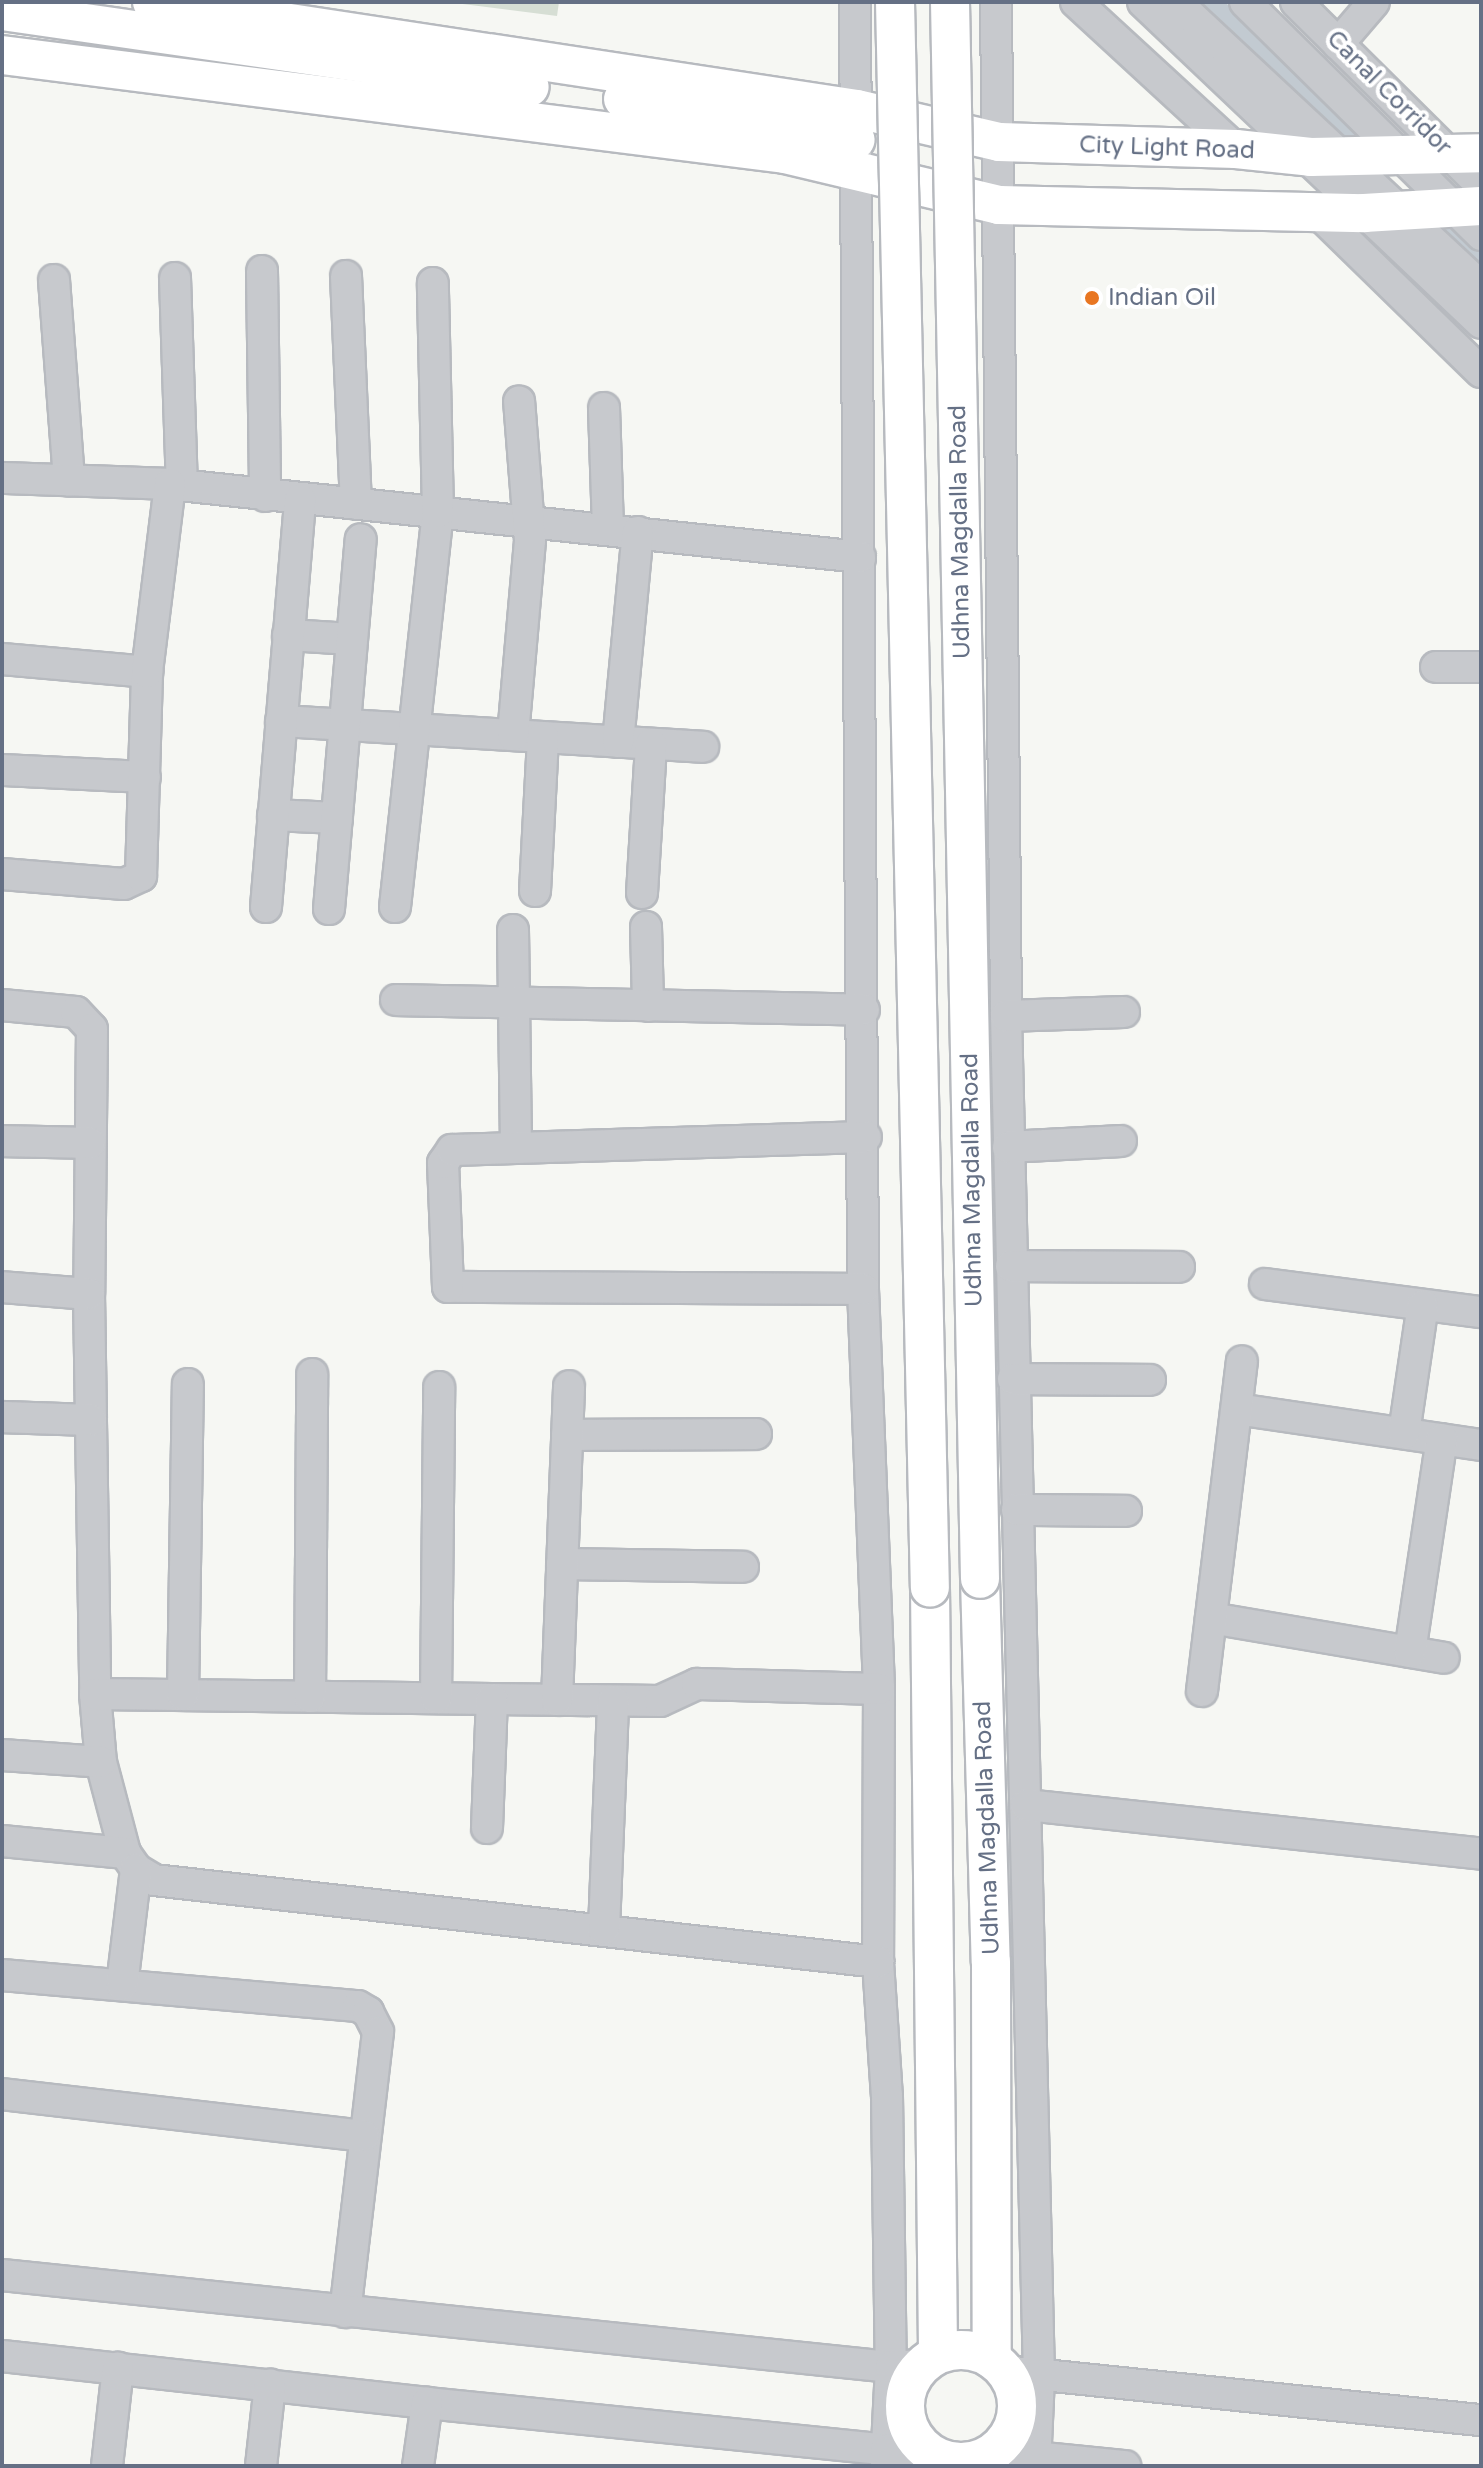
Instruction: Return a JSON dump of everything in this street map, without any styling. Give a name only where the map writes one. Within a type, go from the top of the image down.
[{"type":"main road","points":[[152,2],[856,139],[999,205],[1381,213],[1465,206]]},
{"type":"main road","points":[[895,2],[930,1588],[917,2362],[905,2398],[908,2425],[934,2458],[982,2460]]},
{"type":"main road","name":"Udhna Magdalla Road","points":[[950,2],[980,1579],[991,1962],[1012,2369],[1018,2405],[1011,2432],[982,2460]]},
{"type":"main road","points":[[2,11],[259,59],[657,126],[705,119],[856,139]]},
{"type":"main road","points":[[2,35],[259,59]]},
{"type":"main road","points":[[2,55],[341,95],[856,139]]},
{"type":"main road","name":"City Light Road","points":[[856,139],[1236,149],[1325,157],[1465,153]]},
{"type":"main road","points":[[917,2362],[966,2350],[1012,2369]]},
{"type":"street","points":[[855,2],[866,1137],[863,1289],[879,1689],[878,1962],[887,2096],[917,2362],[886,2458]]},
{"type":"street","points":[[996,2],[1008,1147],[1026,1805],[1012,2369],[1035,2462]]},
{"type":"street","points":[[1076,2],[1236,149]]},
{"type":"street","points":[[1143,2],[1325,157]]},
{"type":"street","points":[[1176,2],[1381,213],[1481,323]]},
{"type":"street","points":[[1245,2],[1403,155],[1465,206],[1481,235]]},
{"type":"street","name":"Canal Corridor","points":[[1296,2],[1338,44],[1465,153],[1481,185]]},
{"type":"street","points":[[1338,44],[1374,2]]},
{"type":"street","points":[[1317,212],[1481,372]]},
{"type":"street","points":[[1381,213],[1481,286]]},
{"type":"street","points":[[262,271],[265,496]]},
{"type":"street","points":[[346,276],[356,504]]},
{"type":"street","points":[[2,874],[137,881],[144,869],[147,672],[176,485],[175,278]]},
{"type":"street","points":[[54,280],[69,480]]},
{"type":"street","points":[[395,907],[438,512],[433,283]]},
{"type":"street","points":[[519,401],[525,520],[530,540],[528,736],[535,891]]},
{"type":"street","points":[[604,408],[623,531],[618,742]]},
{"type":"street","points":[[2,478],[176,485],[860,557]]},
{"type":"street","points":[[266,907],[300,499]]},
{"type":"street","points":[[329,909],[361,539]]},
{"type":"street","points":[[288,635],[352,639]]},
{"type":"street","points":[[2,659],[147,672]]},
{"type":"street","points":[[1436,667],[1481,667]]},
{"type":"street","points":[[281,721],[703,747]]},
{"type":"street","points":[[642,893],[651,744]]},
{"type":"street","points":[[2,770],[145,777]]},
{"type":"street","points":[[273,815],[337,818]]},
{"type":"street","points":[[646,927],[648,1006]]},
{"type":"street","points":[[513,930],[516,1148]]},
{"type":"street","points":[[396,1000],[864,1010]]},
{"type":"street","points":[[2,1005],[62,1008],[86,1018],[92,1029],[89,1294],[95,1694],[101,1762],[130,1861],[122,1985]]},
{"type":"street","points":[[1006,1016],[1124,1012]]},
{"type":"street","points":[[863,1289],[448,1287],[445,1154],[516,1148],[866,1137]]},
{"type":"street","points":[[2,1141],[90,1143]]},
{"type":"street","points":[[1008,1147],[1121,1141]]},
{"type":"street","points":[[1011,1266],[1179,1267]]},
{"type":"street","points":[[1265,1284],[1481,1312]]},
{"type":"street","points":[[2,1287],[89,1294]]},
{"type":"street","points":[[1404,1433],[1423,1305]]},
{"type":"street","points":[[1202,1691],[1242,1361]]},
{"type":"street","points":[[310,1697],[312,1374]]},
{"type":"street","points":[[1013,1379],[1150,1380]]},
{"type":"street","points":[[183,1695],[188,1384]]},
{"type":"street","points":[[557,1700],[569,1386]]},
{"type":"street","points":[[436,1698],[439,1387]]},
{"type":"street","points":[[1237,1409],[1481,1445]]},
{"type":"street","points":[[2,1417],[91,1420]]},
{"type":"street","points":[[567,1435],[756,1434]]},
{"type":"street","points":[[1410,1652],[1442,1439]]},
{"type":"street","points":[[1017,1510],[1126,1511]]},
{"type":"street","points":[[562,1564],[743,1567]]},
{"type":"street","points":[[1211,1618],[1444,1658]]},
{"type":"street","points":[[95,1694],[660,1701],[697,1684],[879,1689]]},
{"type":"street","points":[[487,1828],[492,1699]]},
{"type":"street","points":[[604,1929],[613,1701]]},
{"type":"street","points":[[2,1755],[101,1762]]},
{"type":"street","points":[[1026,1805],[1481,1854]]},
{"type":"street","points":[[2,1841],[130,1861],[154,1880],[878,1962]]},
{"type":"street","points":[[2,1975],[358,2006],[368,2012],[378,2032],[345,2312]]},
{"type":"street","points":[[2,2094],[364,2136]]},
{"type":"street","points":[[2,2275],[345,2312],[917,2362]]},
{"type":"street","points":[[2,2356],[270,2384],[886,2458],[934,2458]]},
{"type":"street","points":[[107,2466],[118,2368]]},
{"type":"street","points":[[1012,2369],[1481,2420]]},
{"type":"street","points":[[261,2466],[270,2384]]},
{"type":"street","points":[[418,2466],[427,2403]]},
{"type":"street","points":[[982,2460],[1125,2466]]},
{"type":"shaded area","points":[[447,2],[559,2],[557,16]]},
{"type":"waterway","points":[[1208,2],[1352,143]]},
{"type":"waterway","points":[[1432,221],[1481,264]]},
{"type":"place","name":"Indian Oil","points":[[1092,298]]}]
